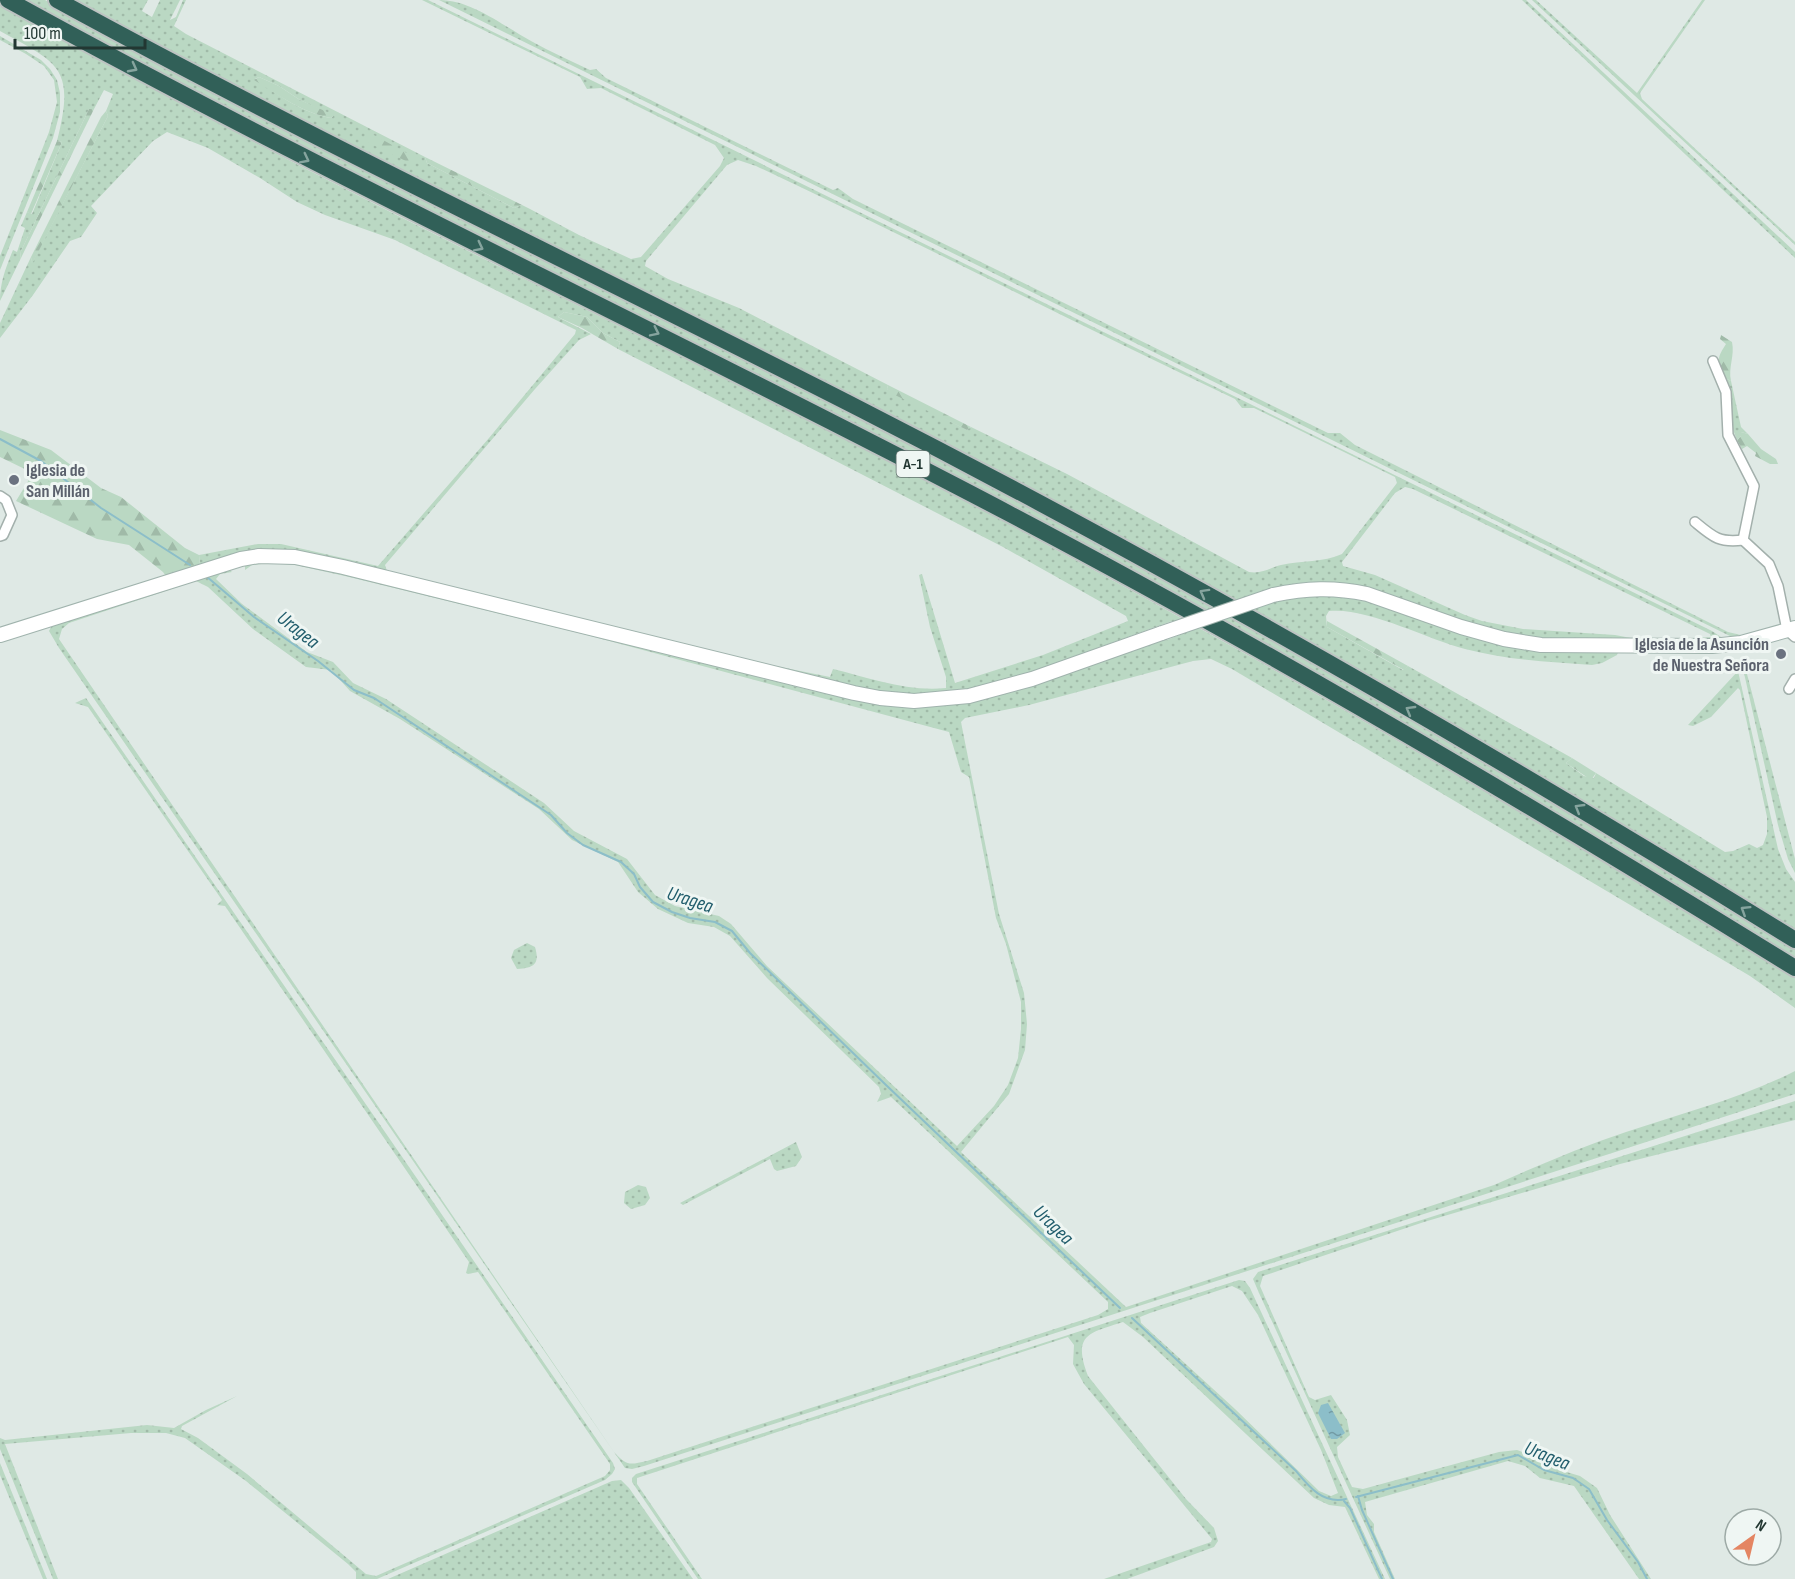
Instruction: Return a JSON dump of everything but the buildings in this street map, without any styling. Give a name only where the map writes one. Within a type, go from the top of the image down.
[{"type":"highway","name":"A-1","points":[[8,0],[256,134],[686,348],[1022,520],[1372,715],[1795,968]]},
{"type":"highway","name":"A-1","points":[[57,0],[398,179],[854,406],[1056,512],[1395,701],[1795,940]]},
{"type":"street","points":[[1713,361],[1726,392],[1728,435],[1754,486],[1743,540]]},
{"type":"street","points":[[0,496],[6,500],[12,515],[3,535],[0,536]]},
{"type":"street","points":[[0,635],[220,564],[258,556],[295,557],[343,567],[854,693],[898,700],[952,699],[990,692],[1273,595],[1316,588],[1349,590],[1483,634],[1541,645],[1712,646],[1741,643],[1792,632],[1769,564],[1743,540],[1726,542],[1695,522]]},
{"type":"street","points":[[1789,689],[1795,679]]},
{"type":"green space","points":[[21,0],[45,0],[202,85],[811,391],[1084,534],[1381,699],[1795,947],[1795,961],[1521,794],[473,237]]},
{"type":"green space","points":[[75,0],[148,0],[142,11],[152,17],[160,0],[180,0],[170,20],[176,17],[183,0],[186,0],[174,26],[186,34],[425,157],[427,163],[514,208],[522,205],[631,259],[641,257],[720,166],[724,158],[715,145],[601,88],[587,89],[580,77],[422,0],[428,0],[1712,631],[1724,639],[1721,642],[1614,642],[1533,638],[1477,627],[1346,584],[1306,582],[1265,590],[1280,600],[1319,595],[1357,597],[1464,634],[1530,649],[1574,653],[1619,650],[1617,655],[1602,663],[1592,665],[1528,660],[1465,649],[1361,614],[1329,611],[1326,616],[1327,627],[1403,670],[1408,666],[1572,758],[1566,763],[1584,776],[1594,778],[1596,773],[1725,852],[1749,844],[1757,848],[1763,845],[1767,834],[1767,817],[1740,690],[1738,688],[1711,717],[1693,726],[1688,725],[1738,671],[1778,849],[1786,869],[1795,882],[1795,931],[1409,699],[1164,561],[828,382],[309,125]],"holes":[[[259,77],[279,86],[300,100],[333,116],[331,118],[321,116],[301,108],[255,79]],[[738,160],[756,166],[1235,399],[1242,408],[1254,408],[1395,477],[1397,483],[1342,554],[1327,559],[1289,563],[1262,571],[1249,572],[1067,474],[971,427],[967,430],[887,389],[888,385],[739,308],[668,279],[645,266],[646,261],[727,165]],[[1405,487],[1413,489],[1710,634],[1711,637],[1631,638],[1523,629],[1482,621],[1375,575],[1343,566],[1342,562],[1395,493]]]},
{"type":"green space","points":[[439,0],[463,4],[475,9],[553,53],[590,70],[596,69],[606,78],[833,190],[838,188],[853,199],[1328,433],[1340,433],[1355,445],[1728,632],[1745,636],[1734,638]]},
{"type":"green space","points":[[1522,0],[1526,0],[1795,252],[1795,258]]},
{"type":"green space","points":[[1532,0],[1536,0],[1637,93],[1702,0],[1705,0],[1640,93],[1642,99],[1795,242],[1795,245]]},
{"type":"green space","points":[[0,6],[308,170],[995,517],[1198,627],[1398,741],[1795,978],[1795,1008],[1750,976],[1232,669],[1211,659],[1193,661],[1029,705],[965,718],[961,722],[999,914],[1024,993],[1027,1024],[1025,1050],[1009,1094],[961,1152],[1126,1307],[1494,1185],[1592,1144],[1733,1097],[1795,1071],[1795,1094],[644,1466],[625,1468],[59,648],[49,631],[52,625],[226,567],[232,572],[220,574],[216,579],[242,604],[307,652],[333,662],[353,683],[386,699],[544,803],[574,831],[627,859],[655,895],[675,906],[719,916],[731,924],[767,966],[957,1146],[994,1106],[1008,1085],[1018,1058],[1021,1002],[1006,944],[996,918],[969,777],[961,772],[949,732],[587,635],[345,576],[295,565],[272,563],[252,565],[245,570],[245,564],[269,560],[315,566],[619,640],[809,690],[861,701],[901,706],[964,704],[998,696],[1190,631],[1172,621],[1012,679],[979,688],[922,695],[888,693],[798,675],[314,555],[262,552],[200,567],[199,555],[258,544],[281,544],[378,566],[489,438],[576,330],[395,240],[325,215],[297,202],[208,148],[167,132],[153,141],[91,206],[97,213],[81,237],[70,241],[0,338],[0,323],[31,257],[32,263],[108,116],[106,111],[113,94],[104,90],[94,109],[89,109],[21,251],[20,260],[0,301],[6,269],[13,250],[17,252],[25,228],[21,226],[27,212],[32,214],[62,142],[57,141],[64,98],[63,83],[58,71],[50,61],[0,31]],"holes":[[[564,312],[587,317],[603,333],[620,342],[618,349],[1003,547],[1126,616],[1128,621],[1043,655],[955,683],[922,574],[919,575],[930,627],[946,677],[946,688],[931,689],[889,683],[833,669],[830,677],[756,662],[387,571],[385,565],[535,389],[579,340],[591,334],[558,317]],[[196,581],[208,587],[253,629],[306,667],[331,670],[350,691],[400,719],[539,809],[572,840],[618,862],[638,892],[658,909],[688,923],[714,927],[730,936],[767,978],[879,1087],[881,1094],[877,1102],[891,1097],[1108,1302],[1108,1309],[1098,1315],[647,1461],[632,1464],[622,1460],[614,1452],[59,639],[62,629],[69,623]]]},
{"type":"green space","points":[[0,36],[41,60],[50,69],[57,80],[60,112],[53,138],[0,270],[0,256],[49,132],[57,102],[54,80],[44,66],[0,40]]},
{"type":"green space","points":[[259,77],[279,86],[300,100],[334,115],[331,118],[321,116],[301,108],[254,80]]},
{"type":"green space","points":[[89,109],[94,109],[20,260],[21,251]]},
{"type":"green space","points":[[106,111],[108,116],[32,264],[31,257]]},
{"type":"green space","points":[[366,134],[372,134],[414,157],[418,162],[414,165],[365,141]]},
{"type":"green space","points":[[57,141],[62,142],[31,214],[27,212]]},
{"type":"green space","points":[[425,157],[522,205],[514,208],[427,163]]},
{"type":"green space","points":[[564,312],[587,317],[603,333],[620,342],[618,349],[558,317]]},
{"type":"green space","points":[[1721,335],[1732,342],[1731,381],[1721,376],[1719,358],[1726,344],[1720,339]]},
{"type":"green space","points":[[1721,376],[1731,381],[1741,427],[1748,434],[1741,432],[1737,440],[1732,427]]},
{"type":"green space","points":[[888,385],[971,427],[967,430],[895,395],[887,389]]},
{"type":"green space","points":[[0,430],[51,450],[101,488],[121,497],[185,548],[199,555],[200,567],[168,579],[163,572],[129,545],[97,539],[16,501],[33,473],[0,457]]},
{"type":"green space","points":[[1741,432],[1748,434],[1761,449],[1776,459],[1778,464],[1770,464],[1755,456],[1756,453],[1747,446],[1742,449],[1737,440]]},
{"type":"green space","points":[[1327,621],[1408,666],[1404,670],[1327,627]]},
{"type":"green space","points":[[1744,673],[1747,674],[1795,859],[1795,873],[1788,859],[1778,825]]},
{"type":"green space","points":[[86,698],[613,1463],[615,1469],[605,1480],[377,1579],[356,1579],[356,1572],[348,1564],[246,1481],[185,1438],[166,1433],[131,1433],[5,1444],[58,1579],[53,1579],[0,1449],[0,1438],[5,1440],[147,1425],[174,1428],[237,1396],[182,1426],[181,1429],[198,1438],[247,1474],[366,1574],[376,1576],[605,1476],[610,1470],[610,1464],[478,1272],[466,1273],[469,1262],[225,906],[217,905],[222,900],[88,707],[75,703]]},
{"type":"green space","points":[[1572,758],[1596,773],[1591,780],[1566,763]]},
{"type":"green space","points":[[527,943],[535,947],[536,961],[528,968],[517,969],[511,958],[514,950]]},
{"type":"green space","points":[[1795,1101],[1795,1120],[1620,1164],[1424,1222],[1263,1276],[1260,1286],[1309,1397],[1315,1400],[1331,1395],[1347,1420],[1350,1435],[1337,1447],[1338,1457],[1352,1487],[1363,1489],[1499,1452],[1517,1450],[1553,1468],[1580,1476],[1597,1488],[1610,1515],[1651,1579],[1639,1579],[1574,1486],[1540,1478],[1525,1466],[1508,1461],[1365,1502],[1367,1515],[1374,1524],[1374,1532],[1395,1579],[1390,1579],[1259,1293],[1253,1279],[1258,1272]]},
{"type":"green space","points":[[796,1142],[802,1157],[796,1166],[777,1171],[770,1159],[683,1205],[680,1203]]},
{"type":"green space","points":[[638,1185],[646,1187],[650,1198],[645,1205],[631,1209],[624,1203],[625,1192]]},
{"type":"green space","points":[[1239,1280],[1245,1281],[1250,1288],[1385,1579],[1379,1579],[1345,1507],[1329,1505],[1314,1498],[1143,1337],[1123,1322],[1093,1333],[1083,1343],[1082,1351],[1088,1376],[1186,1499],[1214,1528],[1218,1541],[1214,1547],[1127,1579],[1104,1579],[1211,1542],[1212,1539],[1084,1384],[1073,1364],[1074,1345],[1068,1337],[637,1478],[637,1484],[702,1579],[698,1579],[632,1482],[636,1474]],"holes":[[[1232,1286],[1242,1291],[1258,1315],[1321,1450],[1338,1493],[1331,1496],[1319,1491],[1235,1409],[1141,1323],[1140,1317]]]},
{"type":"green space","points":[[0,1463],[47,1579],[43,1579],[0,1475]]},
{"type":"green space","points":[[621,1480],[693,1579],[388,1579],[612,1481]]},
{"type":"water","points":[[1328,1403],[1345,1433],[1337,1439],[1331,1439],[1318,1413],[1321,1405]]},
{"type":"waterway","name":"Uragea","points":[[0,439],[41,461],[101,508],[190,565]]},
{"type":"waterway","name":"Uragea","points":[[206,576],[254,617],[318,661],[354,690],[374,698],[551,815],[567,833],[583,845],[621,862],[634,874],[640,887],[653,902],[672,912],[715,922],[732,931],[750,953],[1120,1308]]},
{"type":"waterway","name":"Uragea","points":[[1132,1318],[1296,1471],[1312,1489],[1330,1499],[1346,1499]]},
{"type":"waterway","name":"Uragea","points":[[1356,1497],[1518,1455],[1544,1470],[1573,1478],[1589,1489],[1647,1579]]},
{"type":"waterway","points":[[1358,1496],[1393,1579]]},
{"type":"waterway","points":[[1344,1501],[1350,1508],[1382,1579]]},
{"type":"place","name":"Iglesia de San Millán","points":[[14,480]]},
{"type":"place","name":"Iglesia de la Asunción de Nuestra Señora","points":[[1781,654]]}]
